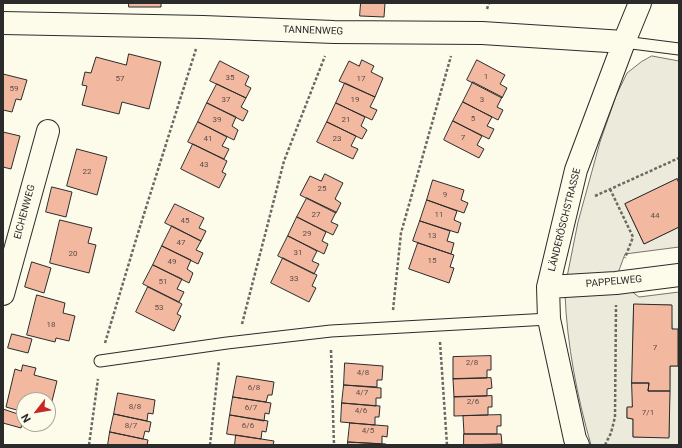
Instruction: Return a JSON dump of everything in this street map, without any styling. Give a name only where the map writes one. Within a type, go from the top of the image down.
[{"type":"street","name":"LÄNDERÖSCHSTRASSE","points":[[578,445],[575,439],[549,319],[548,287],[576,170],[640,3]]},
{"type":"street","name":"TANNENWEG","points":[[3,23],[334,32],[482,33],[624,42]]},
{"type":"street","name":"EICHENWEG","points":[[3,294],[48,131]]},
{"type":"street","name":"PAPPELWEG","points":[[548,287],[616,283],[679,275]]},
{"type":"lane","points":[[624,42],[679,49]]},
{"type":"lane","points":[[100,361],[227,342],[331,330],[549,319]]},
{"type":"path","points":[[89,445],[100,361],[202,28]]},
{"type":"path","points":[[210,445],[220,349],[239,334],[284,161],[334,32]]},
{"type":"path","points":[[392,326],[401,234],[457,33]]},
{"type":"path","points":[[567,209],[679,158]]},
{"type":"path","points":[[605,445],[611,433],[615,417],[616,283],[633,237],[610,189]]},
{"type":"path","points":[[439,324],[447,445]]},
{"type":"path","points":[[331,330],[334,445]]},
{"type":"shaded area","points":[[652,56],[679,61],[679,178],[625,204],[644,244],[679,227],[679,247],[625,254],[618,273],[567,277],[578,222],[600,142],[616,96],[627,73],[641,62]]},
{"type":"shaded area","points":[[627,288],[639,297],[679,292],[679,445],[591,445],[581,408],[570,351],[565,294]],"holes":[[[634,305],[671,305],[672,329],[678,330],[678,366],[670,366],[669,437],[633,437],[633,419],[627,418],[627,408],[632,407]]]},
{"type":"building","points":[[129,3],[161,3],[161,7],[129,7]]},
{"type":"building","points":[[361,3],[385,3],[384,17],[360,16]]},
{"type":"building","points":[[129,54],[161,62],[149,109],[122,102],[119,114],[82,105],[87,86],[82,85],[85,72],[91,73],[96,57],[126,65]]},
{"type":"building","points":[[362,60],[374,66],[371,72],[383,78],[375,97],[339,81],[349,61],[359,66]]},
{"type":"building","points":[[477,60],[505,75],[500,84],[507,88],[502,98],[467,80]]},
{"type":"building","points":[[220,61],[249,76],[245,85],[251,88],[246,98],[210,81]]},
{"type":"building","points":[[3,74],[27,80],[21,100],[16,99],[12,112],[3,110]]},
{"type":"building","points":[[473,82],[502,97],[497,107],[503,110],[498,120],[463,102]]},
{"type":"building","points":[[345,83],[375,97],[370,107],[377,110],[372,120],[336,103]]},
{"type":"building","points":[[217,84],[246,98],[241,107],[248,111],[243,121],[207,103]]},
{"type":"building","points":[[463,102],[492,117],[487,126],[494,129],[489,139],[453,121]]},
{"type":"building","points":[[207,103],[236,117],[232,126],[238,130],[234,140],[198,122]]},
{"type":"building","points":[[336,103],[365,117],[361,126],[367,130],[362,139],[327,122]]},
{"type":"building","points":[[453,121],[482,136],[477,145],[484,149],[479,158],[444,140]]},
{"type":"building","points":[[198,122],[227,137],[222,146],[229,149],[224,159],[188,142]]},
{"type":"building","points":[[327,122],[356,136],[351,146],[358,149],[353,159],[317,142]]},
{"type":"building","points":[[3,132],[20,136],[11,169],[3,167]]},
{"type":"building","points":[[193,144],[227,161],[222,172],[226,174],[219,188],[181,169]]},
{"type":"building","points":[[77,149],[107,157],[97,195],[67,186]]},
{"type":"building","points":[[325,174],[343,183],[335,199],[341,203],[336,213],[300,195],[310,176],[321,181]]},
{"type":"building","points":[[677,179],[679,183],[679,227],[644,244],[625,204]]},
{"type":"building","points":[[433,180],[464,190],[461,200],[468,203],[464,213],[427,200]]},
{"type":"building","points":[[52,187],[72,192],[66,217],[46,212]]},
{"type":"building","points":[[307,198],[336,212],[331,222],[338,225],[333,235],[297,217]]},
{"type":"building","points":[[427,200],[457,211],[454,220],[461,223],[458,233],[420,221]]},
{"type":"building","points":[[175,204],[204,218],[199,228],[206,231],[201,241],[165,223]]},
{"type":"building","points":[[297,217],[326,232],[322,241],[328,244],[324,254],[288,236]]},
{"type":"building","points":[[60,220],[92,228],[88,243],[96,245],[89,273],[50,263]]},
{"type":"building","points":[[420,221],[450,231],[447,241],[454,243],[451,254],[413,241]]},
{"type":"building","points":[[172,226],[201,241],[196,250],[203,253],[198,264],[162,246]]},
{"type":"building","points":[[288,236],[317,251],[312,261],[319,264],[314,274],[278,256]]},
{"type":"building","points":[[418,243],[454,255],[450,267],[454,268],[449,283],[409,269]]},
{"type":"building","points":[[162,246],[191,260],[187,269],[193,273],[189,283],[153,265]]},
{"type":"building","points":[[283,258],[317,275],[312,286],[316,288],[309,302],[271,283]]},
{"type":"building","points":[[32,262],[51,268],[44,293],[25,287]]},
{"type":"building","points":[[153,265],[182,279],[177,289],[184,292],[179,302],[143,284]]},
{"type":"building","points":[[148,287],[182,304],[177,314],[181,316],[174,331],[136,312]]},
{"type":"building","points":[[37,295],[65,303],[63,313],[75,316],[69,341],[56,338],[55,342],[27,335]]},
{"type":"building","points":[[634,304],[672,305],[672,329],[678,329],[678,366],[670,366],[670,391],[648,391],[649,383],[632,383]]},
{"type":"building","points":[[12,334],[32,339],[28,353],[8,348]]},
{"type":"building","points":[[491,356],[491,370],[487,370],[487,378],[453,379],[453,357]]},
{"type":"building","points":[[345,363],[383,366],[382,380],[377,380],[377,387],[344,385]]},
{"type":"building","points":[[23,365],[36,368],[34,375],[57,381],[54,392],[16,392],[16,410],[6,407],[15,369],[21,371]]},
{"type":"building","points":[[237,376],[274,382],[272,395],[268,395],[266,402],[233,397]]},
{"type":"building","points":[[491,378],[492,388],[487,389],[487,396],[454,397],[453,379]]},
{"type":"building","points":[[632,383],[649,383],[648,391],[670,391],[669,438],[633,437],[633,419],[627,418],[627,407],[632,407]]},
{"type":"building","points":[[344,385],[381,388],[381,398],[376,398],[376,406],[342,403]]},
{"type":"building","points":[[118,393],[155,400],[153,414],[148,413],[147,421],[114,414]]},
{"type":"building","points":[[492,396],[492,407],[488,407],[488,415],[454,416],[454,397]]},
{"type":"building","points":[[233,397],[271,403],[269,414],[265,413],[264,421],[230,415]]},
{"type":"building","points":[[342,403],[380,406],[379,417],[375,417],[375,425],[341,422]]},
{"type":"building","points":[[3,409],[16,413],[16,427],[3,423]]},
{"type":"building","points":[[114,414],[151,422],[149,432],[145,431],[143,439],[110,432]]},
{"type":"building","points":[[230,415],[268,421],[266,432],[262,431],[261,439],[227,434]]},
{"type":"building","points":[[501,415],[501,426],[497,426],[497,434],[464,434],[463,416]]},
{"type":"building","points":[[350,423],[388,426],[387,437],[382,436],[382,444],[348,442]]},
{"type":"building","points":[[110,432],[148,440],[147,445],[108,445]]},
{"type":"building","points":[[464,434],[501,434],[502,444],[464,445]]},
{"type":"building","points":[[236,435],[274,441],[273,445],[235,445]]},
{"type":"building","points":[[348,442],[386,444],[386,445],[348,445]]}]
